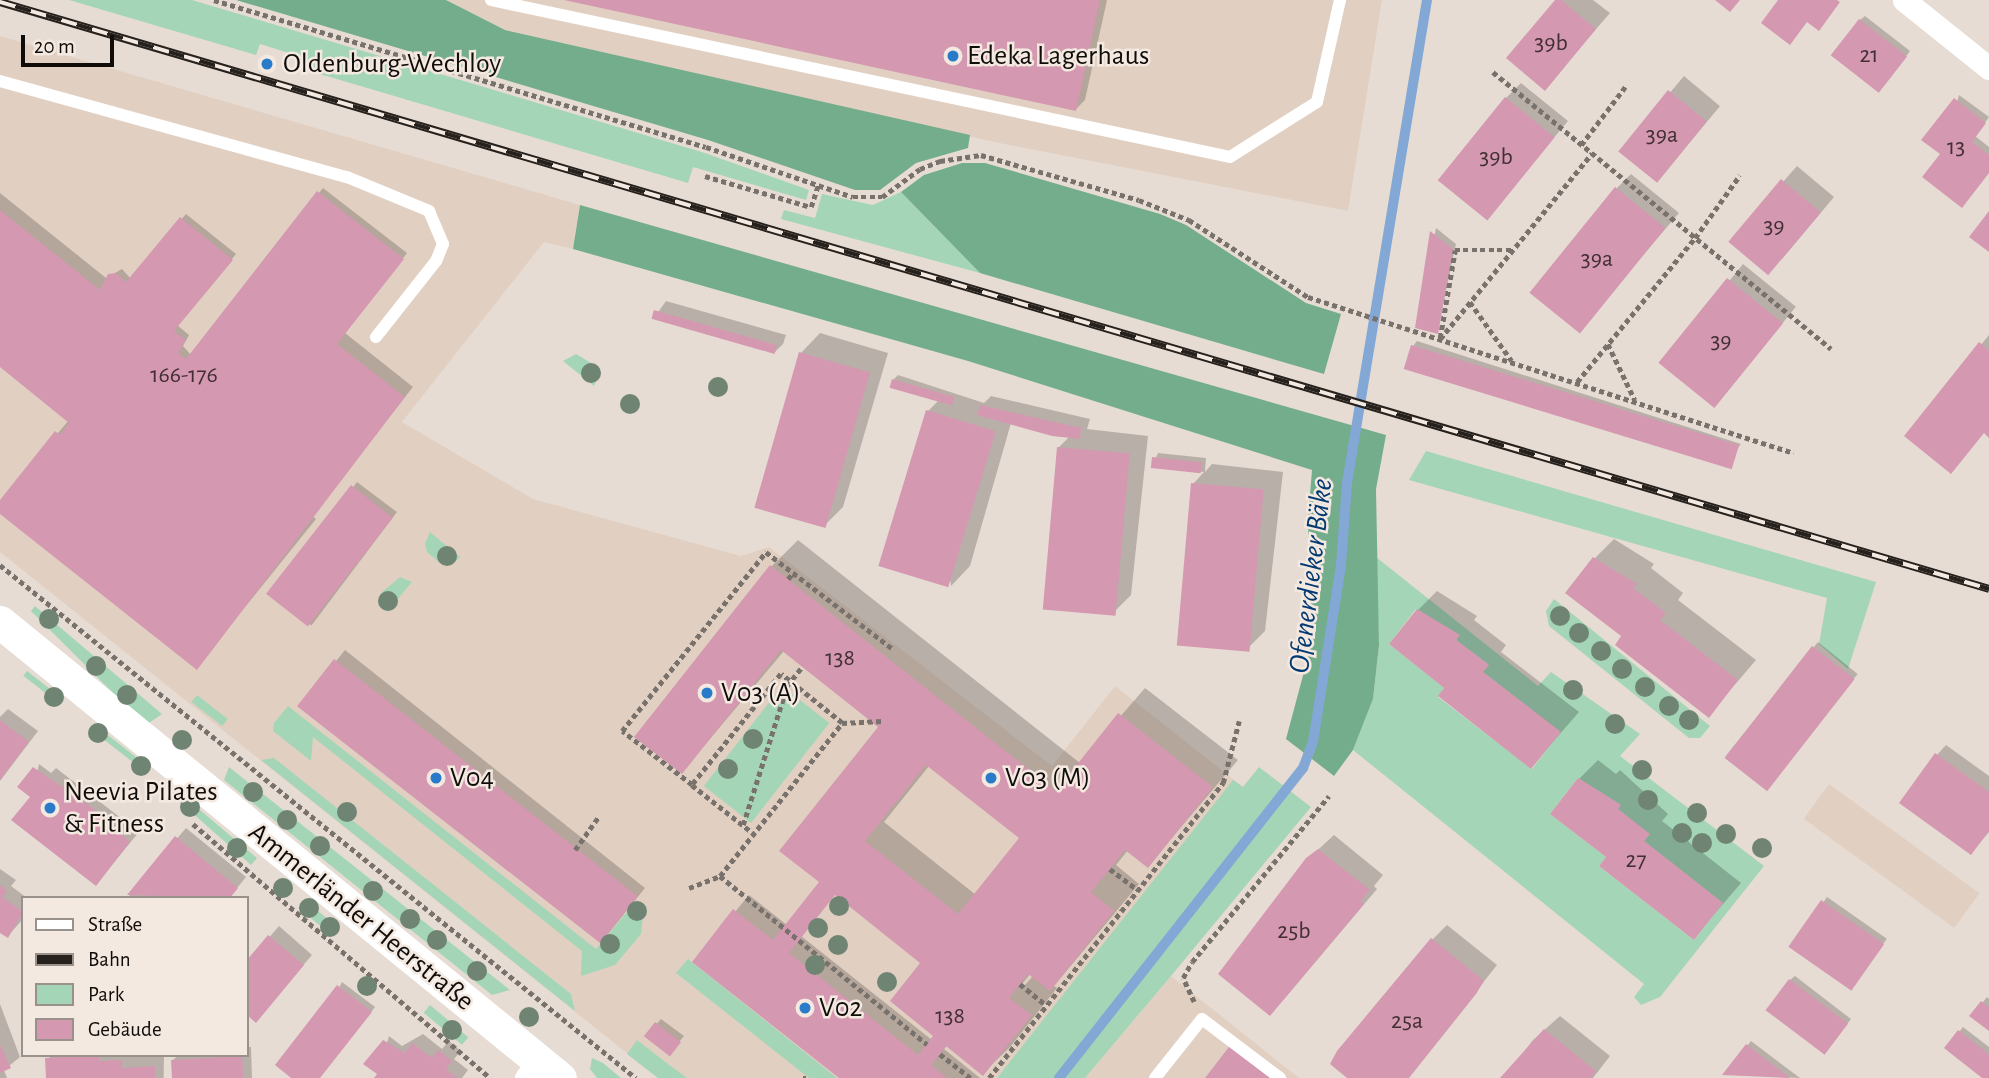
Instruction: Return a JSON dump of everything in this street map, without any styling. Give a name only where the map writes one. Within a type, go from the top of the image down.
[{"type":"street","points":[[1904,0],[1989,68]]},
{"type":"street","name":"Ammerländer Heerstraße","points":[[0,622],[542,1072]]},
{"type":"lane","points":[[491,0],[1230,157],[1317,103],[1340,0]]},
{"type":"lane","points":[[0,80],[347,177],[429,211],[443,244],[436,261],[376,337]]},
{"type":"lane","points":[[1155,1078],[1202,1019],[1280,1078]]},
{"type":"path","points":[[214,0],[706,147],[853,197],[883,197],[920,169],[940,160],[981,155],[1163,208],[1308,297],[1794,453]]},
{"type":"path","points":[[1493,72],[1831,349]]},
{"type":"path","points":[[1581,145],[1625,87]]},
{"type":"path","points":[[1440,339],[1592,153]]},
{"type":"path","points":[[705,176],[811,207],[818,185]]},
{"type":"path","points":[[1577,382],[1695,238],[1740,176]]},
{"type":"path","points":[[1440,339],[1455,250],[1512,250]]},
{"type":"path","points":[[1470,302],[1512,361]]},
{"type":"path","points":[[1608,345],[1636,401]]},
{"type":"path","points":[[754,834],[622,731],[766,552],[893,649]]},
{"type":"path","points":[[0,565],[636,1078]]},
{"type":"path","points":[[788,579],[793,573]]},
{"type":"path","points":[[879,651],[885,643]]},
{"type":"path","points":[[743,825],[790,681],[802,667]]},
{"type":"path","points":[[692,785],[780,674],[842,723],[882,721]]},
{"type":"path","points":[[989,1078],[1223,783],[1239,721]]},
{"type":"path","points":[[689,888],[720,876],[842,723]]},
{"type":"path","points":[[1202,1019],[1183,978],[1329,796]]},
{"type":"path","points":[[182,814],[490,1078]]},
{"type":"path","points":[[575,850],[599,816]]},
{"type":"path","points":[[1110,869],[1138,890]]},
{"type":"path","points":[[720,876],[927,1044]]},
{"type":"path","points":[[1020,984],[1046,1005]]},
{"type":"path","points":[[940,1054],[971,1078]]},
{"type":"shaded area","points":[[446,0],[1382,0],[1348,211],[999,143],[505,30]]},
{"type":"shaded area","points":[[0,36],[580,205],[573,249],[544,242],[402,422],[533,499],[741,556],[769,547],[1052,766],[1115,686],[1243,787],[1006,1078],[658,1078],[0,552]]},
{"type":"shaded area","points":[[1829,784],[1979,893],[1954,928],[1804,819]]},
{"type":"shaded area","points":[[1171,976],[1299,1078],[1085,1078]]},
{"type":"green space","points":[[69,0],[192,0],[705,153],[809,190],[806,200],[693,167],[688,183],[303,69],[305,58],[260,44],[256,55]]},
{"type":"green space","points":[[236,0],[446,0],[505,30],[970,135],[968,148],[916,163],[880,190],[855,190],[708,140]]},
{"type":"green space","points":[[962,163],[985,163],[1160,214],[1186,225],[1306,303],[1341,314],[1324,374],[980,273],[901,192],[924,175]]},
{"type":"green space","points":[[901,192],[980,273],[781,219],[784,210],[815,218],[822,194],[873,205]]},
{"type":"green space","points":[[580,205],[1386,435],[1376,489],[1379,645],[1373,699],[1353,750],[1334,776],[1286,739],[1312,642],[1308,520],[1312,470],[968,361],[573,249]]},
{"type":"green space","points":[[576,354],[596,366],[599,374],[594,386],[563,361]]},
{"type":"green space","points":[[1426,451],[1876,582],[1848,669],[1819,644],[1827,598],[1409,480]]},
{"type":"green space","points":[[430,532],[460,557],[454,563],[440,563],[427,552],[425,544]]},
{"type":"green space","points":[[1376,557],[1538,686],[1551,672],[1640,734],[1620,756],[1764,866],[1660,997],[1641,1005],[1634,997],[1644,984],[1353,750],[1373,699],[1379,645]],"holes":[[[1416,609],[1459,635],[1456,640],[1488,664],[1483,672],[1560,732],[1532,769],[1438,697],[1444,688],[1389,644]],[[1578,778],[1621,805],[1618,809],[1649,835],[1644,841],[1723,903],[1694,940],[1599,866],[1606,857],[1550,814]]]},
{"type":"green space","points":[[400,577],[412,582],[387,612],[382,607],[381,593]]},
{"type":"green space","points":[[1554,599],[1710,726],[1700,738],[1689,738],[1549,626],[1546,611]]},
{"type":"green space","points":[[35,606],[162,714],[149,723],[116,696],[31,611]]},
{"type":"green space","points":[[27,671],[63,699],[60,704],[23,676]]},
{"type":"green space","points":[[782,686],[829,723],[751,823],[704,786]]},
{"type":"green space","points":[[197,695],[228,719],[222,726],[191,702]]},
{"type":"green space","points":[[288,706],[596,949],[632,906],[643,915],[641,934],[615,965],[581,976],[582,951],[313,737],[311,761],[273,731],[274,723]]},
{"type":"green space","points":[[95,725],[149,767],[145,772],[91,730]]},
{"type":"green space","points":[[274,758],[571,994],[575,1011],[261,760]]},
{"type":"green space","points":[[229,767],[510,990],[492,995],[224,780]]},
{"type":"green space","points":[[1259,767],[1311,807],[1171,976],[1085,1078],[997,1078],[1233,780],[1243,787]]},
{"type":"green space","points":[[175,789],[257,858],[251,865],[172,795]]},
{"type":"green space","points":[[305,900],[338,928],[332,935],[299,908]]},
{"type":"green space","points":[[688,959],[837,1078],[809,1078],[676,973]]},
{"type":"green space","points":[[430,1005],[468,1037],[462,1045],[424,1013]]},
{"type":"green space","points":[[637,1040],[687,1078],[658,1078],[627,1054]]},
{"type":"green space","points":[[592,1058],[603,1063],[621,1078],[597,1078],[590,1069]]},
{"type":"building","name":"Edeka Lagerhaus","points":[[564,0],[1100,0],[1076,111]]},
{"type":"building","points":[[1555,0],[1561,0],[1596,29],[1545,91],[1506,58]]},
{"type":"building","points":[[1715,0],[1740,0],[1730,12]]},
{"type":"building","points":[[1778,0],[1840,2],[1819,31],[1807,22],[1790,45],[1761,23]]},
{"type":"building","points":[[1859,19],[1907,57],[1879,93],[1831,55]]},
{"type":"building","points":[[1668,90],[1707,121],[1657,183],[1618,151]]},
{"type":"building","points":[[1505,97],[1555,137],[1487,220],[1438,180]]},
{"type":"building","points":[[1954,98],[1986,123],[1972,142],[1989,155],[1989,173],[1962,208],[1922,177],[1940,154],[1921,140]]},
{"type":"building","points":[[1781,179],[1821,212],[1768,275],[1728,242]]},
{"type":"building","points":[[1615,187],[1666,228],[1580,334],[1529,293]]},
{"type":"building","points":[[317,191],[404,259],[337,344],[405,397],[197,670],[0,514],[0,500],[55,431],[60,435],[69,423],[0,367],[0,210],[100,290],[108,274],[116,273],[126,282],[180,217],[233,260],[174,331],[186,340],[178,353],[186,359]]},
{"type":"building","points":[[1989,211],[1989,252],[1969,237]]},
{"type":"building","points":[[1430,231],[1453,249],[1438,334],[1415,328]]},
{"type":"building","points":[[1727,278],[1783,323],[1714,408],[1658,363]]},
{"type":"building","points":[[654,310],[777,345],[775,354],[652,319]]},
{"type":"building","points":[[1979,342],[1989,350],[1989,438],[1984,433],[1951,474],[1904,436]]},
{"type":"building","points":[[1411,345],[1739,445],[1732,469],[1404,369]]},
{"type":"building","points":[[799,352],[870,372],[825,528],[754,508]]},
{"type":"building","points":[[892,379],[954,397],[952,406],[890,388]]},
{"type":"building","points":[[980,405],[1081,428],[1080,439],[1052,436],[977,415]]},
{"type":"building","points":[[926,410],[996,431],[948,587],[878,566]]},
{"type":"building","points":[[1057,447],[1130,453],[1116,616],[1043,609]]},
{"type":"building","points":[[1152,457],[1202,462],[1201,473],[1151,468]]},
{"type":"building","points":[[1191,483],[1264,489],[1250,652],[1177,645]]},
{"type":"building","points":[[351,485],[393,518],[308,626],[266,594]]},
{"type":"building","points":[[1593,557],[1637,584],[1633,588],[1666,613],[1660,620],[1738,680],[1709,718],[1615,645],[1621,636],[1565,593]]},
{"type":"building","points":[[770,565],[1056,791],[1118,713],[1213,787],[1148,868],[1125,850],[1091,892],[1114,911],[1050,991],[1028,974],[1009,998],[1032,1015],[983,1076],[946,1046],[931,1065],[947,1078],[839,1078],[692,962],[733,909],[773,940],[819,882],[779,851],[878,727],[781,650],[682,774],[634,737]],"holes":[[[926,765],[1019,838],[958,914],[865,841]],[[835,895],[920,963],[890,1001],[933,1036],[918,1055],[789,953]]]},
{"type":"building","points":[[1417,609],[1460,635],[1456,640],[1489,665],[1483,672],[1561,732],[1531,769],[1438,696],[1444,688],[1389,644]]},
{"type":"building","points":[[1812,646],[1855,679],[1767,791],[1725,758]]},
{"type":"building","name":"V04","points":[[334,659],[637,896],[600,943],[297,706]]},
{"type":"building","points":[[0,720],[29,742],[0,780]]},
{"type":"building","points":[[1935,753],[1989,792],[1989,831],[1971,855],[1899,803]]},
{"type":"building","points":[[33,767],[90,806],[130,842],[96,886],[11,820],[30,797],[17,787]]},
{"type":"building","points":[[1578,778],[1621,805],[1618,809],[1650,834],[1644,841],[1723,903],[1694,940],[1599,866],[1606,857],[1550,814]]},
{"type":"building","points":[[175,836],[238,888],[232,896],[127,895]]},
{"type":"building","points":[[1318,849],[1370,890],[1361,901],[1364,904],[1270,1016],[1218,974],[1306,858]]},
{"type":"building","points":[[0,885],[7,891],[2,897],[21,911],[21,915],[8,938],[0,933]]},
{"type":"building","points":[[1821,900],[1884,944],[1851,991],[1788,947]]},
{"type":"building","points":[[268,935],[304,965],[256,1023],[248,1016],[248,959]]},
{"type":"building","points":[[1431,938],[1484,981],[1409,1078],[1347,1078],[1330,1064],[1337,1051]]},
{"type":"building","points":[[1789,979],[1848,1024],[1825,1055],[1766,1010]]},
{"type":"building","points":[[337,985],[372,1012],[320,1078],[291,1078],[275,1065]]},
{"type":"building","points":[[1981,1001],[1989,1007],[1989,1031],[1969,1016]]},
{"type":"building","points":[[655,1022],[681,1042],[670,1057],[644,1036]]},
{"type":"building","points":[[1544,1029],[1596,1071],[1591,1078],[1500,1078]]},
{"type":"building","points":[[1958,1030],[1989,1054],[1989,1078],[1982,1078],[1944,1048]]},
{"type":"building","points":[[383,1040],[405,1053],[412,1043],[432,1058],[438,1050],[452,1061],[446,1069],[457,1078],[374,1078],[377,1074],[363,1064]]},
{"type":"building","points":[[1232,1043],[1276,1078],[1205,1078]]},
{"type":"building","points":[[1746,1044],[1790,1078],[1722,1075]]},
{"type":"building","points":[[0,1045],[11,1068],[0,1073]]},
{"type":"building","points":[[99,1057],[99,1061],[122,1060],[122,1068],[155,1066],[155,1078],[46,1078],[45,1058]]},
{"type":"building","points":[[242,1057],[243,1078],[172,1078],[171,1060]]},
{"type":"waterway","name":"Ofenerdieker Bäke","points":[[1059,1078],[1303,768],[1313,742],[1341,565],[1347,483],[1427,0]]},
{"type":"railway","points":[[0,2],[1989,589]]},
{"type":"place","name":"Edeka Lagerhaus","points":[[953,56]]},
{"type":"place","name":"Oldenburg-Wechloy","points":[[267,64]]},
{"type":"place","name":"V03 (A)","points":[[707,693]]},
{"type":"place","name":"V04","points":[[436,778]]},
{"type":"place","name":"V03 (M)","points":[[991,778]]},
{"type":"place","name":"Neevia Pilates & Fitness","points":[[50,808]]},
{"type":"place","name":"V02","points":[[805,1008]]}]
